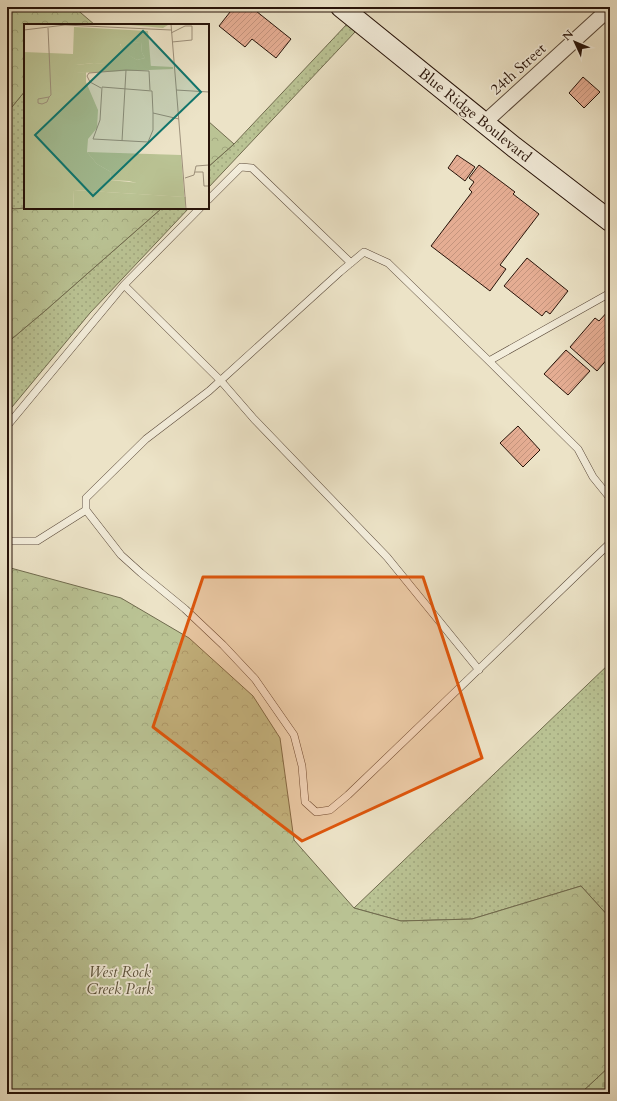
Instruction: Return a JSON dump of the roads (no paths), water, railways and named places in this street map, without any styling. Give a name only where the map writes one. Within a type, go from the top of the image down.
[{"type":"main road","name":"Blue Ridge Boulevard","points":[[341,7],[514,147],[610,221]]},
{"type":"street","name":"24th Street","points":[[484,123],[610,8]]},
{"type":"lane","points":[[209,199],[241,167],[252,168],[351,263]]},
{"type":"lane","points":[[7,426],[124,285],[199,209]]},
{"type":"lane","points":[[610,498],[593,477],[578,449],[388,262],[364,252],[221,381],[146,439],[86,498],[86,510],[122,555],[141,573],[185,609],[223,645],[255,679],[294,735],[302,766],[305,802],[316,812],[330,810],[348,795],[610,543]]},
{"type":"lane","points":[[124,285],[221,381],[254,419],[387,557],[479,670]]},
{"type":"lane","points":[[489,361],[610,293]]},
{"type":"lane","points":[[7,541],[37,541],[86,510]]},
{"type":"park label","name":"West Rock Creek Park","points":[[120,980]]}]
